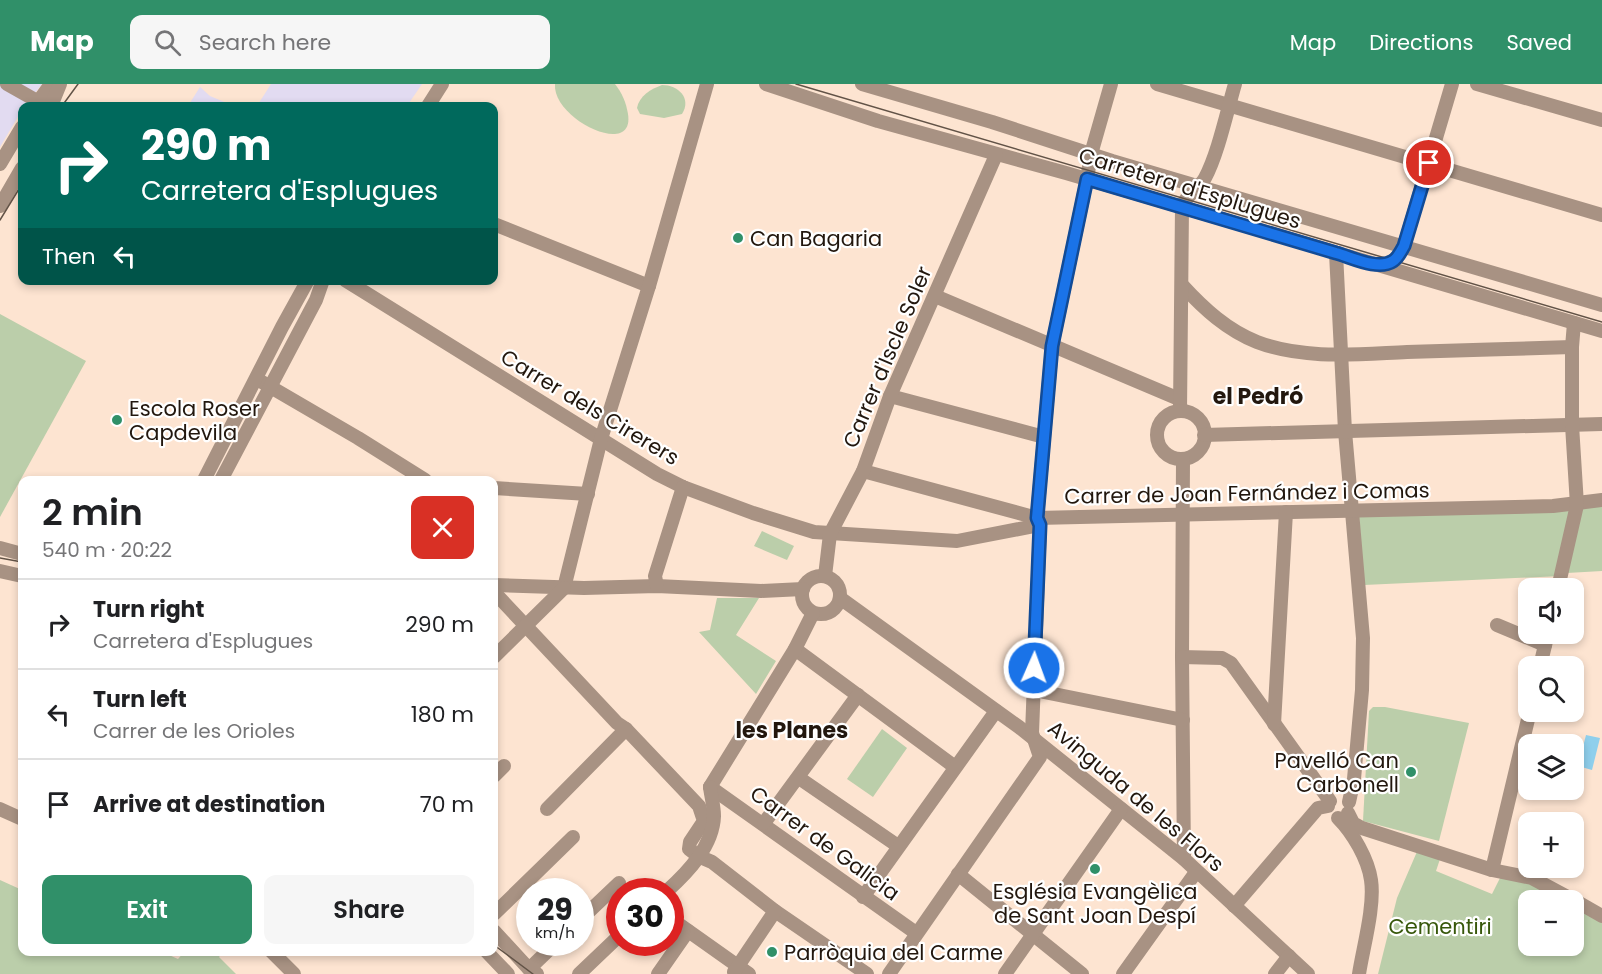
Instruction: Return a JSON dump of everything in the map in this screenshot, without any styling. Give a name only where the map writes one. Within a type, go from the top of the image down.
[{"type":"street","points":[[7,84],[38,102]]},
{"type":"street","points":[[44,102],[51,84]]},
{"type":"street","points":[[45,102],[60,84]]},
{"type":"street","points":[[431,102],[442,84]]},
{"type":"street","points":[[498,653],[564,588],[601,438],[649,286],[707,84]]},
{"type":"street","name":"Carretera d'Esplugues","points":[[766,84],[878,121],[1087,179],[1602,331]]},
{"type":"street","name":"Carretera d'Esplugues","points":[[862,84],[1602,305]]},
{"type":"street","points":[[889,974],[1040,757],[1032,733],[1039,522],[1052,346],[1091,154],[1112,84]]},
{"type":"street","points":[[1157,84],[1602,215]]},
{"type":"street","points":[[935,296],[1052,346],[1179,405],[1198,419],[1204,435],[1200,451],[1195,455],[1183,459],[1169,456],[1163,452],[1157,433],[1162,420],[1179,405],[1182,207],[1209,168],[1235,84]]},
{"type":"street","points":[[1376,264],[1392,262],[1404,246],[1452,84]]},
{"type":"street","points":[[1477,84],[1602,120]]},
{"type":"street","points":[[0,164],[18,134]]},
{"type":"street","name":"Carrer d'Iscle Soler","points":[[825,576],[830,534],[863,471],[890,396],[996,155]]},
{"type":"street","points":[[0,206],[18,175]]},
{"type":"street","points":[[498,226],[649,286]]},
{"type":"street","points":[[1336,253],[1345,431],[1364,638],[1354,779],[1345,811],[1344,824],[1361,853],[1371,881],[1371,897],[1359,974]]},
{"type":"street","points":[[223,476],[306,285]]},
{"type":"street","points":[[206,476],[262,383],[316,300],[321,285]]},
{"type":"street","name":"Carrer dels Cirerers","points":[[353,285],[657,474],[683,487],[753,513],[813,532],[957,541],[1039,522]]},
{"type":"street","points":[[1182,285],[1204,309],[1230,328],[1257,342],[1295,352],[1341,354],[1572,347]]},
{"type":"street","points":[[1560,578],[1577,505],[1572,425],[1574,323]]},
{"type":"street","points":[[262,383],[358,438],[418,476]]},
{"type":"street","points":[[890,396],[1044,437]]},
{"type":"street","points":[[1204,435],[1602,424]]},
{"type":"street","points":[[1183,459],[1184,860]]},
{"type":"street","name":"Carrer de Joan Fernández i Comas","points":[[863,471],[1039,522],[1182,514],[1353,512],[1577,505],[1602,500]]},
{"type":"street","points":[[657,586],[655,576],[683,487]]},
{"type":"street","points":[[498,488],[588,494]]},
{"type":"street","points":[[1274,724],[1286,513]]},
{"type":"street","points":[[0,548],[18,553]]},
{"type":"street","points":[[0,571],[18,575]]},
{"type":"street","points":[[825,576],[837,584],[840,598],[838,605],[828,614],[819,615],[813,613],[803,603],[803,590],[812,578],[825,576]]},
{"type":"street","points":[[498,585],[803,590]]},
{"type":"street","points":[[498,595],[617,723],[626,729],[699,806],[704,820],[690,842],[694,853],[692,867],[681,878]]},
{"type":"street","name":"Avinguda de les Flors","points":[[840,598],[1019,727],[1184,860],[1308,974]]},
{"type":"street","points":[[694,853],[710,836],[714,816],[710,787],[795,649],[813,613]]},
{"type":"street","points":[[1497,625],[1518,631]]},
{"type":"street","points":[[795,649],[955,767]]},
{"type":"street","points":[[1182,657],[1227,659],[1329,804],[1329,812],[1345,811]]},
{"type":"street","points":[[1034,690],[1183,720]]},
{"type":"street","points":[[764,824],[858,695]]},
{"type":"street","points":[[863,897],[996,711]]},
{"type":"street","points":[[1492,870],[1527,722]]},
{"type":"street","points":[[547,808],[626,729]]},
{"type":"street","points":[[498,772],[504,766]]},
{"type":"street","points":[[799,778],[898,846]]},
{"type":"street","name":"Carrer de Galicia","points":[[710,787],[916,933]]},
{"type":"street","points":[[1234,906],[1318,808],[1329,804]]},
{"type":"street","points":[[0,809],[18,817]]},
{"type":"street","points":[[1005,974],[1121,809]]},
{"type":"street","points":[[1345,811],[1353,823],[1362,828],[1492,870],[1532,878],[1554,890]]},
{"type":"street","points":[[498,910],[573,837]]},
{"type":"street","points":[[694,853],[712,862],[775,912],[867,974]]},
{"type":"street","points":[[1123,974],[1196,872]]},
{"type":"street","points":[[958,874],[1082,974]]},
{"type":"street","points":[[594,907],[606,896]]},
{"type":"street","points":[[1584,906],[1602,916]]},
{"type":"street","points":[[684,928],[740,971],[775,912]]},
{"type":"street","points":[[658,974],[688,931]]},
{"type":"street","points":[[498,935],[532,972],[545,956]]},
{"type":"street","points":[[584,973],[606,950]]},
{"type":"street","points":[[276,956],[294,974]]},
{"type":"street","points":[[491,956],[508,974]]},
{"type":"street","points":[[1275,974],[1288,956]]},
{"type":"shaded area","points":[[0,84],[42,84],[28,102],[18,102],[18,117],[0,147]]},
{"type":"shaded area","points":[[271,84],[422,84],[410,102],[260,102]]},
{"type":"shaded area","points":[[200,87],[210,96],[224,102],[191,102]]},
{"type":"green space","points":[[555,84],[615,84],[626,106],[627,127],[619,133],[607,134],[579,121],[566,110],[558,97]]},
{"type":"green space","points":[[662,85],[673,87],[682,94],[685,108],[682,114],[664,118],[640,114],[637,108],[640,100],[650,91]]},
{"type":"green space","points":[[0,314],[86,361],[23,476],[18,476],[18,484],[0,517]]},
{"type":"green space","points":[[1602,501],[1602,571],[1567,573],[1580,504]]},
{"type":"green space","points":[[1571,510],[1561,576],[1364,585],[1359,516]]},
{"type":"green space","points":[[762,531],[794,546],[787,560],[754,546]]},
{"type":"green space","points":[[717,598],[759,598],[736,635],[776,661],[756,694],[699,632],[710,630]]},
{"type":"green space","name":"Pavelló Can Carbonell","points":[[1373,707],[1385,707],[1469,723],[1439,841],[1363,821],[1369,711]]},
{"type":"green space","points":[[882,729],[907,748],[873,797],[847,779]]},
{"type":"green space","name":"Cementiri","points":[[1419,847],[1440,859],[1436,871],[1492,894],[1501,876],[1540,886],[1547,890],[1518,890],[1518,956],[1584,956],[1584,912],[1602,922],[1602,974],[1378,974],[1397,898]]},
{"type":"green space","points":[[0,880],[18,888],[18,956],[171,956],[178,959],[181,956],[220,956],[236,974],[0,974]]},
{"type":"water","points":[[1586,735],[1600,738],[1592,770],[1584,768]]},
{"type":"tram line","points":[[65,102],[78,84]]},
{"type":"tram line","points":[[796,84],[1602,322]]},
{"type":"tram line","points":[[0,220],[18,191]]},
{"type":"tram line","points":[[0,558],[18,561]]},
{"type":"tram line","points":[[498,948],[533,974]]},
{"type":"place","name":"Can Bagaria","points":[[738,238]]},
{"type":"place","name":"Escola Roser Capdevila","points":[[117,420]]},
{"type":"place","name":"Pavelló Can Carbonell","points":[[1411,772]]},
{"type":"place","name":"Església Evangèlica de Sant Joan Despí","points":[[1095,869]]},
{"type":"place","name":"Parròquia del Carme","points":[[772,952]]},
{"type":"district","name":"el Pedró","points":[[1258,396]]},
{"type":"district","name":"les Planes","points":[[792,730]]},
{"type":"route","points":[[1034,668],[1040,525],[1037,518],[1052,346],[1087,179],[1336,253],[1376,264],[1387,264],[1397,258],[1404,246],[1429,163]]}]
